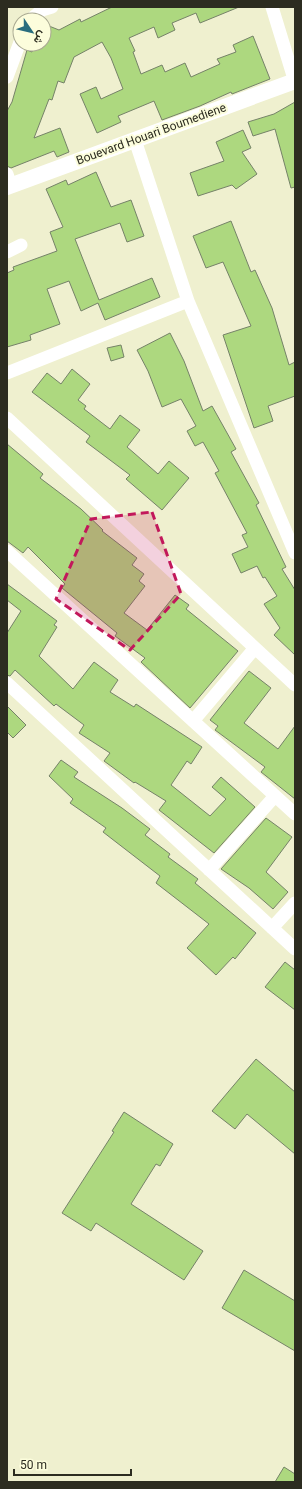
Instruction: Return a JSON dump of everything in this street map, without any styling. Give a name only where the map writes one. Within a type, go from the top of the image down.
[{"type":"street","points":[[40,12],[52,7]]},
{"type":"street","points":[[272,7],[295,81]]},
{"type":"street","points":[[7,77],[16,52]]},
{"type":"street","name":"Bouevard Houari Boumediene","points":[[8,183],[135,140],[295,81]]},
{"type":"street","points":[[135,140],[188,301],[295,553]]},
{"type":"street","points":[[7,252],[21,245]]},
{"type":"street","points":[[7,373],[188,301]]},
{"type":"street","points":[[7,418],[295,685]]},
{"type":"street","points":[[7,551],[295,814]]},
{"type":"street","points":[[193,721],[255,648]]},
{"type":"street","points":[[7,683],[295,948]]},
{"type":"street","points":[[210,870],[275,796]]},
{"type":"street","points":[[272,928],[295,903]]},
{"type":"highlighted area","points":[[152,512],[181,594],[130,650],[56,599],[91,519]]},
{"type":"building","points":[[112,7],[239,7],[200,23],[196,13],[172,23],[175,30],[158,38],[154,27],[129,38],[135,51],[133,52],[141,74],[162,65],[165,72],[185,63],[191,77],[220,64],[217,59],[236,52],[233,45],[253,36],[270,79],[232,94],[231,92],[200,106],[162,120],[154,101],[118,116],[121,122],[97,133],[80,94],[96,87],[101,99],[123,89],[111,58],[102,42],[74,57],[64,83],[58,81],[52,100],[49,99],[34,138],[60,128],[69,152],[57,157],[54,151],[11,168],[7,166],[7,111],[12,102],[26,52],[52,52],[52,27],[59,30],[80,19],[81,22]]},
{"type":"building","points":[[295,102],[295,187],[291,188],[275,129],[253,136],[248,122],[274,114]]},
{"type":"building","points":[[243,130],[251,148],[242,152],[257,174],[236,189],[232,185],[198,196],[190,173],[224,161],[216,142]]},
{"type":"building","points":[[96,172],[111,207],[131,200],[144,236],[127,242],[120,223],[75,239],[99,300],[152,278],[160,297],[105,320],[98,303],[81,311],[69,281],[47,289],[60,324],[30,335],[31,340],[7,347],[7,273],[14,270],[13,267],[57,251],[50,232],[63,227],[46,189],[66,180],[68,185]]},
{"type":"building","points":[[231,221],[251,272],[255,270],[272,308],[289,365],[295,362],[295,396],[268,406],[273,421],[254,428],[223,335],[251,326],[223,262],[206,268],[193,236]]},
{"type":"building","points":[[170,333],[184,361],[203,411],[212,406],[236,449],[231,452],[259,503],[256,505],[286,567],[282,569],[295,590],[295,655],[274,635],[280,628],[264,604],[277,596],[265,577],[263,578],[257,566],[241,573],[232,554],[248,547],[242,535],[247,533],[215,473],[219,471],[203,442],[195,446],[187,431],[196,426],[181,399],[162,407],[148,371],[137,350]]},
{"type":"building","points":[[121,345],[124,357],[111,361],[107,348]]},
{"type":"building","points":[[72,369],[90,384],[78,400],[86,406],[84,409],[110,429],[120,415],[140,430],[127,447],[158,474],[169,461],[189,478],[162,510],[126,479],[130,475],[86,442],[90,436],[32,392],[47,373],[61,384]]},
{"type":"building","points":[[7,444],[43,474],[40,478],[81,509],[103,530],[102,531],[137,558],[132,565],[144,574],[139,581],[145,586],[124,613],[147,630],[175,595],[189,605],[186,609],[238,651],[190,708],[141,662],[145,658],[115,636],[117,633],[62,588],[65,584],[28,547],[23,553],[7,541]]},
{"type":"building","points":[[7,584],[57,621],[54,625],[57,627],[39,656],[73,689],[94,662],[118,680],[110,692],[134,707],[136,704],[202,747],[191,764],[187,761],[171,785],[210,816],[226,799],[212,787],[221,777],[255,807],[214,853],[159,810],[166,801],[135,782],[134,783],[104,761],[110,753],[79,733],[84,725],[56,704],[54,706],[15,670],[10,676],[7,675],[7,633],[21,611],[7,600]]},
{"type":"building","points":[[249,671],[271,688],[244,723],[278,749],[295,726],[295,799],[261,772],[265,767],[215,730],[218,726],[210,720]]},
{"type":"building","points":[[7,706],[26,725],[13,738],[7,732]]},
{"type":"building","points":[[61,760],[78,772],[74,777],[122,808],[150,829],[145,835],[170,854],[168,857],[198,879],[195,883],[256,933],[235,959],[233,957],[216,975],[187,948],[209,924],[156,883],[160,876],[103,832],[106,828],[70,803],[73,799],[49,776]]},
{"type":"building","points":[[266,818],[292,837],[266,872],[288,892],[273,909],[249,888],[221,869]]},
{"type":"building","points":[[285,962],[295,970],[295,1010],[265,987]]},
{"type":"building","points":[[256,1059],[295,1092],[295,1154],[247,1114],[235,1129],[212,1111]]},
{"type":"building","points":[[124,1112],[173,1144],[160,1166],[156,1164],[131,1204],[203,1251],[184,1280],[96,1223],[91,1231],[62,1213],[114,1132],[112,1131]]},
{"type":"building","points":[[244,1270],[295,1301],[295,1351],[222,1308]]},
{"type":"building","points":[[284,1467],[295,1474],[295,1482],[275,1482]]}]
